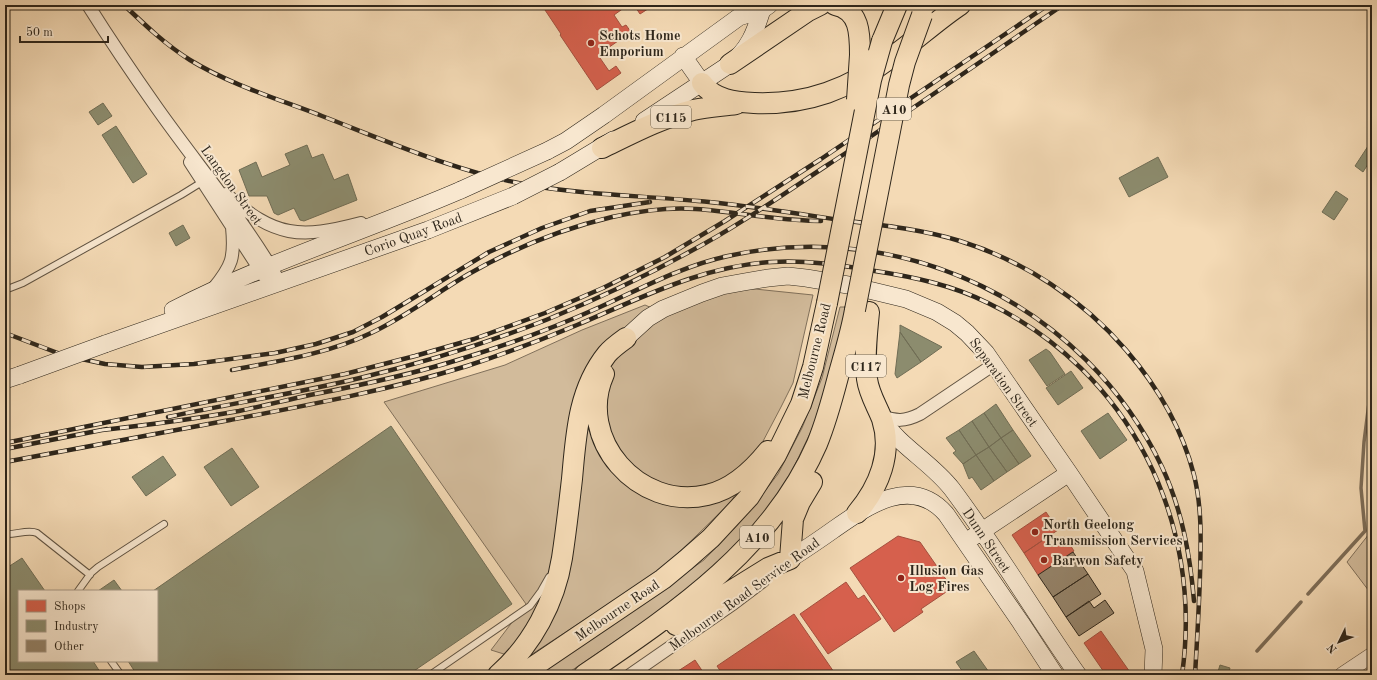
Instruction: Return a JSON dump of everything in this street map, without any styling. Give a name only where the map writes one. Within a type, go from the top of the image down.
[{"type":"highway","name":"C115","points":[[730,64],[808,11],[820,5]]},
{"type":"highway","points":[[835,5],[847,10],[857,23],[860,37],[853,172]]},
{"type":"highway","name":"Melbourne Road","points":[[521,675],[663,579],[686,560],[711,538],[749,497],[762,479],[776,455],[801,404],[813,367],[871,80],[882,41],[897,5]]},
{"type":"highway","name":"C115","points":[[602,148],[656,123],[680,114],[706,108],[746,103],[790,102],[824,95],[838,90],[868,74],[893,57],[960,5]]},
{"type":"highway","name":"A10","points":[[875,205],[905,62],[925,10]]},
{"type":"highway","points":[[702,83],[717,96],[746,103]]},
{"type":"highway","name":"C117","points":[[875,205],[862,311],[867,379],[869,390],[881,417]]},
{"type":"highway","name":"Melbourne Road","points":[[584,675],[681,607],[707,586],[749,546],[778,511],[791,491],[816,444],[832,400],[849,338],[862,311]]},
{"type":"highway","points":[[626,338],[608,365],[602,379],[598,392],[598,422],[607,449],[616,462],[635,480],[660,493],[685,497],[696,497],[708,495],[733,485],[745,476],[763,458],[801,404]]},
{"type":"highway","points":[[498,675],[520,653],[542,618],[560,572],[576,434],[582,402],[601,363],[608,353],[626,338]]},
{"type":"highway","points":[[616,653],[673,626],[768,568],[790,559],[792,524],[796,512],[830,446],[841,413],[845,397],[849,338]]},
{"type":"highway","points":[[857,513],[879,479],[884,463],[886,439],[881,417]]},
{"type":"main road","name":"Corio Quay Road","points":[[13,378],[274,283],[428,230],[513,196],[602,148],[730,64],[752,39],[764,6]]},
{"type":"main road","name":"Corio Quay Road","points":[[105,344],[212,290],[461,190],[566,141],[739,17],[764,6]]},
{"type":"main road","points":[[683,56],[702,83]]},
{"type":"main road","name":"Separation Street","points":[[626,338],[648,318],[663,309],[702,293],[722,286],[788,276],[848,285],[892,295],[906,299],[937,312],[955,322],[986,353],[1135,571],[1154,649],[1153,675]]},
{"type":"main road","name":"Dunn Street","points":[[881,417],[892,434],[944,480],[982,531],[1078,675]]},
{"type":"main road","points":[[965,542],[1069,473]]},
{"type":"main road","name":"Dunn Street","points":[[857,513],[879,502],[901,495],[927,498],[940,508],[1021,623],[1055,675]]},
{"type":"main road","name":"Melbourne Road Service Road","points":[[790,559],[857,513]]},
{"type":"street","name":"Langdon Street","points":[[88,5],[207,180],[274,283]]},
{"type":"street","name":"Langdon Street","points":[[207,180],[232,227],[265,268]]},
{"type":"street","points":[[207,180],[252,216],[267,225],[286,231],[309,232],[332,230],[417,208]]},
{"type":"street","points":[[212,290],[224,276],[232,260],[232,227]]},
{"type":"street","points":[[881,417],[902,421],[910,419],[993,365]]},
{"type":"street","name":"Melbourne Road Service Road","points":[[630,675],[734,603],[790,559]]},
{"type":"street","points":[[1342,675],[1372,655]]},
{"type":"lane","points":[[5,290],[23,282],[207,180]]},
{"type":"lane","points":[[79,590],[98,567],[164,524]]},
{"type":"lane","points":[[5,534],[16,534],[30,531],[37,533],[90,575]]},
{"type":"lane","points":[[430,675],[530,606],[541,591],[562,555]]},
{"type":"lane","points":[[112,662],[121,675]]},
{"type":"shaded area","points":[[745,288],[813,295],[793,383],[731,502],[662,569],[523,660],[491,650],[526,604],[384,402],[505,365],[582,330],[645,305],[666,314],[706,298]]},
{"type":"shaded area","points":[[840,307],[845,307],[844,323],[816,421],[791,473],[767,511],[720,563],[652,616],[565,675],[539,675],[704,560],[743,519],[778,474],[802,428],[822,378]]},
{"type":"shaded area","points":[[1372,525],[1372,595],[1347,562],[1369,534]]},
{"type":"building: Shops","name":"Schots Home Emporium","points":[[545,5],[628,5],[614,15],[622,27],[626,25],[631,32],[605,50],[607,54],[600,58],[609,71],[616,66],[621,73],[597,90],[560,35],[561,34],[543,7]]},
{"type":"building: Shops","name":"Schots Home Emporium","points":[[634,5],[654,5],[640,14]]},
{"type":"building: Shops","name":"North Geelong Transmission Services","points":[[1046,512],[1058,530],[1024,553],[1012,535]]},
{"type":"building: Shops","name":"Illusion Gas Log Fires","points":[[898,536],[920,542],[952,588],[921,609],[923,612],[894,632],[850,568]]},
{"type":"building: Shops","name":"Barwon Safety","points":[[1065,537],[1074,551],[1038,575],[1024,553],[1046,538],[1052,546]]},
{"type":"building: Shops","points":[[846,582],[858,599],[864,595],[881,619],[828,654],[800,614]]},
{"type":"building: Shops","points":[[794,614],[836,675],[723,675],[717,666]]},
{"type":"building: Shops","points":[[1101,631],[1132,675],[1106,675],[1084,643]]},
{"type":"building: Shops","points":[[695,660],[705,675],[672,675]]},
{"type":"building: Industry","points":[[103,103],[112,116],[98,125],[89,112]]},
{"type":"building: Industry","points":[[116,126],[147,174],[133,183],[102,135]]},
{"type":"building: Industry","points":[[1372,140],[1372,158],[1363,172],[1355,166]]},
{"type":"building: Industry","points":[[307,145],[312,158],[323,154],[334,180],[348,174],[357,200],[304,221],[300,220],[294,208],[278,215],[274,213],[267,196],[249,196],[239,170],[256,162],[262,177],[290,165],[285,154]]},
{"type":"building: Industry","points":[[1158,157],[1168,177],[1129,197],[1119,178]]},
{"type":"building: Industry","points":[[1336,191],[1348,199],[1334,220],[1322,212]]},
{"type":"building: Industry","points":[[183,225],[190,238],[176,246],[169,233]]},
{"type":"building: Industry","points":[[900,325],[942,347],[921,362],[900,332]]},
{"type":"building: Industry","points":[[900,332],[921,362],[897,378],[895,374]]},
{"type":"building: Industry","points":[[1046,349],[1050,352],[1065,374],[1047,386],[1029,360]]},
{"type":"building: Industry","points":[[1071,371],[1083,388],[1058,405],[1046,388]]},
{"type":"building: Industry","points":[[996,404],[1013,430],[1001,438],[984,413]]},
{"type":"building: Industry","points":[[984,413],[1001,438],[989,447],[972,421]]},
{"type":"building: Industry","points":[[1108,413],[1127,440],[1100,459],[1081,431]]},
{"type":"building: Industry","points":[[972,421],[989,447],[976,455],[959,430]]},
{"type":"building: Industry","points":[[391,426],[512,604],[408,675],[137,675],[129,662],[158,662],[158,590],[154,590]]},
{"type":"building: Industry","points":[[959,430],[976,455],[963,464],[953,453],[956,451],[946,438]]},
{"type":"building: Industry","points":[[1013,430],[1031,456],[1019,464],[1001,438]]},
{"type":"building: Industry","points":[[1001,438],[1019,464],[1007,472],[989,447]]},
{"type":"building: Industry","points":[[989,447],[1007,472],[994,481],[976,455]]},
{"type":"building: Industry","points":[[232,448],[259,487],[231,506],[204,467]]},
{"type":"building: Industry","points":[[976,455],[994,481],[981,490],[972,477],[969,479],[963,464]]},
{"type":"building: Industry","points":[[163,456],[176,475],[146,496],[132,477]]},
{"type":"building: Industry","points":[[22,558],[44,590],[18,590],[18,662],[94,662],[102,675],[5,675],[5,569]]},
{"type":"building: Industry","points":[[114,580],[121,590],[99,590]]},
{"type":"building: Industry","points":[[974,651],[991,675],[965,675],[956,662]]},
{"type":"building: Industry","points":[[1220,665],[1230,668],[1228,675],[1217,675]]},
{"type":"building: Other","points":[[1073,552],[1088,574],[1053,597],[1038,575]]},
{"type":"building: Other","points":[[1088,574],[1101,594],[1066,617],[1053,597]]},
{"type":"building: Other","points":[[1105,600],[1114,613],[1079,636],[1066,617],[1089,601],[1094,608]]},
{"type":"waterway","points":[[1308,594],[1365,531],[1361,488],[1364,442],[1372,387]]},
{"type":"waterway","points":[[1257,651],[1301,602]]},
{"type":"railway","points":[[124,5],[173,48],[190,60],[222,77],[403,148],[457,167],[512,182],[540,187],[579,192],[678,199],[769,209],[915,230],[960,241],[984,249],[1007,259],[1050,284],[1071,298],[1090,314],[1109,331],[1126,350],[1158,393],[1183,441],[1197,487],[1200,524],[1200,587],[1195,675]]},
{"type":"railway","points":[[5,443],[345,374],[474,339],[545,313],[603,288],[665,257],[725,221],[821,159],[1048,5]]},
{"type":"railway","points":[[168,417],[315,388],[410,365],[456,352],[524,328],[601,296],[673,261],[743,221],[886,126],[1063,5]]},
{"type":"railway","points":[[5,333],[63,355],[105,364],[142,367],[194,364],[275,353],[316,344],[353,332],[382,317],[489,252],[542,228],[590,211],[650,202]]},
{"type":"railway","points":[[232,370],[320,352],[355,340],[384,327],[467,275],[519,248],[574,227],[612,217],[654,210],[686,209],[712,210],[789,220],[821,221]]},
{"type":"railway","points":[[102,430],[171,422],[239,411],[368,383],[445,364],[533,335],[647,285],[711,260],[728,256],[794,247],[859,250],[922,263],[982,286],[1037,319],[1086,360],[1128,410],[1162,467],[1175,499],[1184,532],[1194,601]]},
{"type":"railway","points":[[5,462],[319,403],[438,375],[522,347],[672,285],[721,270],[772,262],[811,262],[890,273],[933,282],[961,291],[988,303],[1038,332],[1081,368],[1117,410],[1146,457],[1167,508],[1181,561],[1186,618],[1182,675]]},
{"type":"railway","points":[[5,449],[107,429]]},
{"type":"railway","points":[[1372,439],[1370,455],[1372,510]]},
{"type":"place","name":"Schots Home Emporium","points":[[591,43]]},
{"type":"place","name":"North Geelong Transmission Services","points":[[1035,532]]},
{"type":"place","name":"Barwon Safety","points":[[1044,560]]},
{"type":"place","name":"Illusion Gas Log Fires","points":[[901,578]]}]
